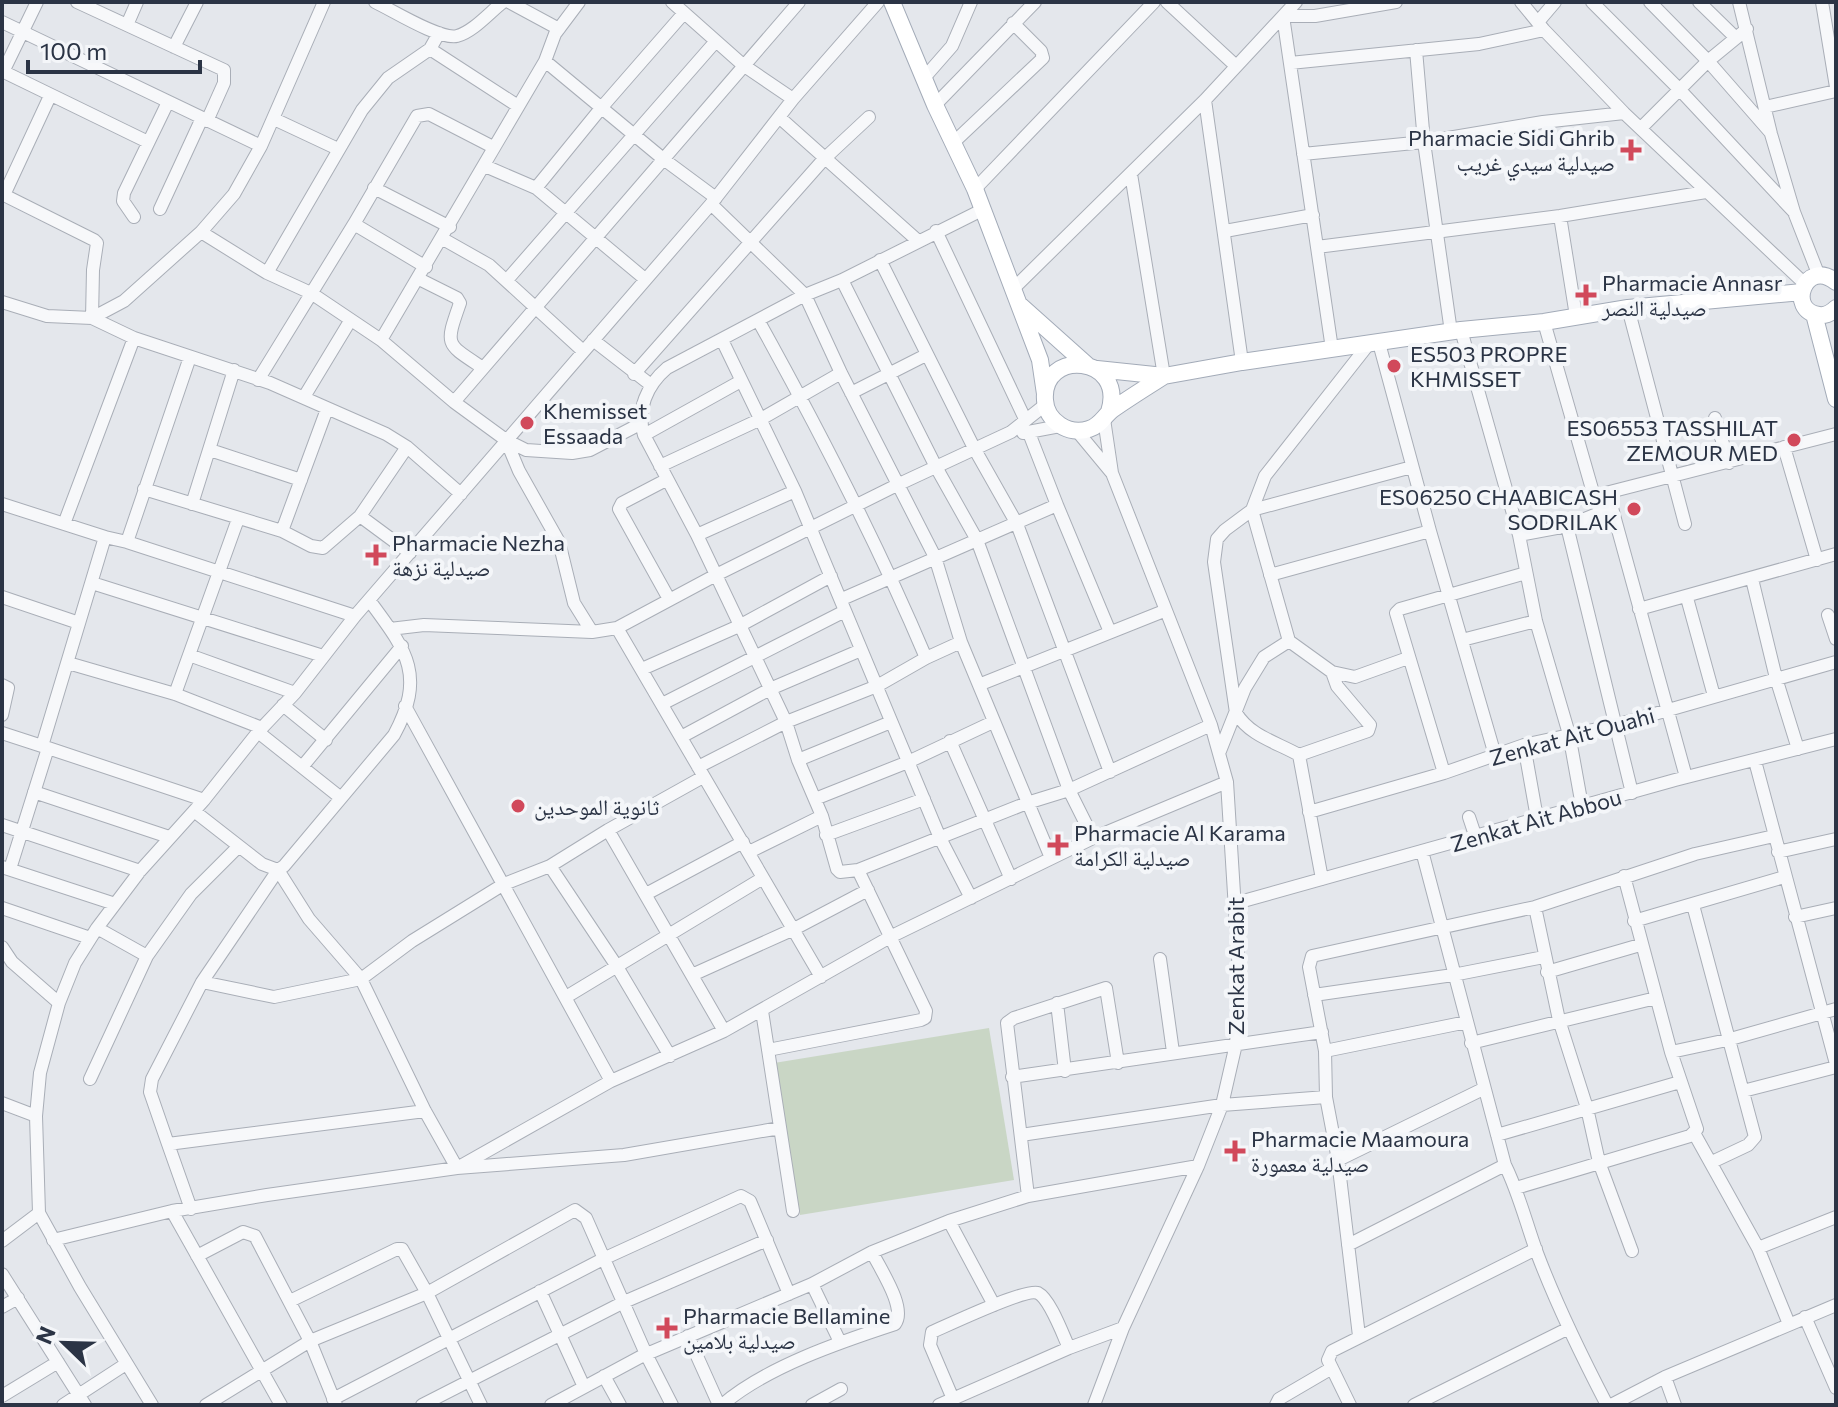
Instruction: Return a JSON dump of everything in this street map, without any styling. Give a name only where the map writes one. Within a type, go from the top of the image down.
[{"type":"main road","points":[[892,2],[935,105],[975,189],[1040,360],[1045,399],[1051,417],[1060,426],[1077,431],[1087,430],[1164,376]]},
{"type":"main road","points":[[1045,399],[1048,382],[1055,373],[1076,363],[1164,376],[1456,331],[1544,322],[1809,284],[1830,277],[1836,282]]},
{"type":"main road","points":[[1809,284],[1803,303],[1814,314],[1836,399]]},
{"type":"main road","points":[[1014,296],[1106,378],[1111,391],[1106,416]]},
{"type":"main road","points":[[1814,314],[1823,316],[1836,308]]},
{"type":"street","points":[[37,2],[2,72],[148,142]]},
{"type":"street","points":[[77,2],[225,72],[224,83],[160,209]]},
{"type":"street","points":[[127,25],[137,2]]},
{"type":"street","points":[[174,47],[197,2]]},
{"type":"street","points":[[92,318],[124,301],[201,232],[234,194],[274,119],[324,2]]},
{"type":"street","points":[[375,2],[439,33],[455,37],[506,2],[559,29]]},
{"type":"street","points":[[381,340],[485,166],[493,147],[545,61],[559,29],[579,2]]},
{"type":"street","points":[[672,2],[743,65],[793,99]]},
{"type":"street","points":[[454,402],[799,2]]},
{"type":"street","points":[[152,1405],[39,1213],[36,1116],[45,1050],[75,963],[140,871],[204,800],[260,730],[295,693],[355,616],[713,201],[793,99],[878,2]]},
{"type":"street","points":[[924,78],[952,46],[971,2]]},
{"type":"street","points":[[935,105],[1035,2]]},
{"type":"street","points":[[975,189],[1154,2]]},
{"type":"street","points":[[1167,2],[1236,66]]},
{"type":"street","points":[[1014,296],[1296,2]]},
{"type":"street","points":[[1283,16],[1315,16],[1396,2]]},
{"type":"street","points":[[1521,2],[1624,113],[1809,284]]},
{"type":"street","points":[[1290,63],[1479,44],[1541,26],[1555,2]]},
{"type":"street","points":[[1592,2],[1680,90],[1794,212]]},
{"type":"street","points":[[1650,2],[1708,61],[1771,134]]},
{"type":"street","points":[[1699,2],[1736,38]]},
{"type":"street","points":[[1739,2],[1771,134],[1794,212],[1809,284]]},
{"type":"street","points":[[1765,107],[1836,89],[1822,2]]},
{"type":"street","points":[[536,188],[684,13]]},
{"type":"street","points":[[1283,16],[1332,349]]},
{"type":"street","points":[[2,22],[261,146]]},
{"type":"street","points":[[953,143],[1043,58],[1041,51],[1013,23]]},
{"type":"street","points":[[1642,127],[1708,61],[1747,29]]},
{"type":"street","points":[[267,273],[338,149],[376,91],[388,78],[430,49],[439,33]]},
{"type":"street","points":[[507,280],[716,41]]},
{"type":"street","points":[[430,49],[518,106]]},
{"type":"street","points":[[1416,50],[1424,142],[1456,331],[1519,535],[1536,621],[1569,734],[1582,806]]},
{"type":"street","points":[[545,61],[713,201],[805,295],[841,373],[935,557],[961,642],[1051,858]]},
{"type":"street","points":[[50,96],[3,195],[94,240],[97,247],[92,318]]},
{"type":"street","points":[[1205,100],[1242,362]]},
{"type":"street","points":[[134,217],[123,197],[168,102]]},
{"type":"street","points":[[1303,154],[1424,142],[1543,122],[1624,113]]},
{"type":"street","points":[[258,380],[417,116],[429,114],[493,147]]},
{"type":"street","points":[[779,117],[917,240]]},
{"type":"street","points":[[634,374],[824,159],[869,117]]},
{"type":"street","points":[[274,119],[338,149]]},
{"type":"street","points":[[485,166],[536,188],[645,279]]},
{"type":"street","points":[[1131,174],[1164,376]]},
{"type":"street","points":[[374,188],[450,227]]},
{"type":"street","points":[[1317,247],[1560,216],[1706,192]]},
{"type":"street","points":[[982,210],[842,280],[805,295],[667,368],[651,385],[643,404],[642,430],[697,535],[786,722],[822,816],[838,871],[858,870],[1027,803],[1069,790],[1211,725]]},
{"type":"street","points":[[1225,231],[1313,215]]},
{"type":"street","points":[[1560,216],[1576,316]]},
{"type":"street","points":[[354,224],[426,267]]},
{"type":"street","points":[[936,231],[1025,419]]},
{"type":"street","points":[[201,232],[267,273],[311,293],[381,340],[454,402],[506,440],[526,450],[572,453],[590,450],[642,430],[741,381]]},
{"type":"street","points":[[443,239],[475,255],[507,280],[583,351]]},
{"type":"street","points":[[880,260],[974,448],[1017,524],[1110,772]]},
{"type":"street","points":[[419,279],[457,298],[460,303],[448,338],[451,345],[483,368]]},
{"type":"street","points":[[842,280],[936,467],[977,540],[1069,790],[1093,838]]},
{"type":"street","points":[[2,302],[47,316],[92,318],[134,338],[234,370],[304,397],[407,447],[461,494]]},
{"type":"street","points":[[1628,308],[1685,524]]},
{"type":"street","points":[[758,320],[891,575],[926,658]]},
{"type":"street","points":[[304,397],[350,321]]},
{"type":"street","points":[[1544,322],[1594,496],[1612,508],[1686,777]]},
{"type":"street","points":[[64,524],[134,338]]},
{"type":"street","points":[[593,340],[651,385]]},
{"type":"street","points":[[722,340],[795,491],[940,838],[971,898]]},
{"type":"street","points":[[1374,344],[1495,755]]},
{"type":"street","points":[[1374,344],[1265,476],[1252,510],[1289,641],[1332,672],[1355,677],[1408,658]]},
{"type":"street","points":[[851,393],[926,355]]},
{"type":"street","points":[[127,542],[190,357]]},
{"type":"street","points":[[192,504],[234,370]]},
{"type":"street","points":[[660,466],[761,419],[841,373]]},
{"type":"street","points":[[390,629],[424,625],[592,632],[617,628],[716,575],[1011,432],[1045,399]]},
{"type":"street","points":[[282,531],[327,409]]},
{"type":"street","points":[[1106,416],[1112,473]]},
{"type":"street","points":[[1715,418],[1729,463]]},
{"type":"street","points":[[1011,432],[1029,433],[1060,426]]},
{"type":"street","points":[[1077,431],[1112,473]]},
{"type":"street","points":[[1029,433],[1110,632]]},
{"type":"street","points":[[1594,496],[1836,434]]},
{"type":"street","points":[[506,440],[519,471],[559,542],[574,603],[592,632]]},
{"type":"street","points":[[144,489],[282,531],[311,546],[323,548],[360,516],[407,447]]},
{"type":"street","points":[[1784,447],[1817,560]]},
{"type":"street","points":[[210,450],[301,480]]},
{"type":"street","points":[[1332,672],[1337,686],[1367,720],[1370,729],[1299,755],[1250,732],[1236,713],[1214,551],[1217,539],[1252,510],[1412,467]]},
{"type":"street","name":"Zenkat Arabit","points":[[1094,1405],[1123,1328],[1198,1166],[1222,1105],[1236,1044],[1240,989],[1227,782],[1220,751],[1112,473]]},
{"type":"street","points":[[666,480],[622,503],[619,509],[669,599]]},
{"type":"street","points":[[697,535],[795,491]]},
{"type":"street","points":[[2,504],[355,616]]},
{"type":"street","points":[[662,704],[754,657],[891,575],[1057,505]]},
{"type":"street","points":[[1519,535],[1567,526],[1612,508]]},
{"type":"street","points":[[360,516],[410,553]]},
{"type":"street","points":[[175,694],[238,519]]},
{"type":"street","points":[[1567,526],[1632,793]]},
{"type":"street","points":[[1270,575],[1430,531]]},
{"type":"street","points":[[105,537],[34,792],[6,868],[115,904]]},
{"type":"street","points":[[1639,609],[1836,554]]},
{"type":"street","points":[[1444,773],[1408,658],[1397,610],[1526,573]]},
{"type":"street","points":[[642,669],[739,626],[831,576]]},
{"type":"street","points":[[1752,579],[1776,678],[1798,749]]},
{"type":"street","points":[[92,583],[323,656]]},
{"type":"street","points":[[2,597],[79,623]]},
{"type":"street","points":[[1687,598],[1714,696]]},
{"type":"street","points":[[191,1209],[150,1092],[152,1079],[202,982],[278,870],[394,735],[409,691],[409,664],[402,646],[369,600]]},
{"type":"street","points":[[981,684],[1164,611]]},
{"type":"street","points":[[1813,620],[1832,614],[1836,639]]},
{"type":"street","points":[[1462,640],[1536,621]]},
{"type":"street","points":[[617,628],[821,977]]},
{"type":"street","points":[[1220,751],[1245,688],[1264,657],[1289,641]]},
{"type":"street","points":[[202,982],[274,997],[361,979],[412,941],[504,884],[550,866],[786,722],[877,686],[961,642]]},
{"type":"street","points":[[302,767],[402,646]]},
{"type":"street","points":[[681,737],[770,689],[861,650]]},
{"type":"street","points":[[189,655],[295,693]]},
{"type":"street","name":"Zenkat Ait Ouahi","points":[[1309,812],[1444,773],[1524,745],[1616,725],[1836,662]]},
{"type":"street","points":[[68,663],[175,694],[260,730],[341,798]]},
{"type":"street","points":[[2,685],[8,688],[8,693],[2,715]]},
{"type":"street","points":[[283,705],[326,740]]},
{"type":"street","points":[[405,706],[611,1081]]},
{"type":"street","points":[[798,760],[891,722]]},
{"type":"street","points":[[815,799],[908,762],[993,722]]},
{"type":"street","points":[[2,733],[204,800]]},
{"type":"street","name":"Zenkat Ait Abbou","points":[[1236,903],[1686,777],[1836,739]]},
{"type":"street","points":[[950,741],[1011,879]]},
{"type":"street","points":[[1524,745],[1537,818]]},
{"type":"street","points":[[1299,755],[1322,879]]},
{"type":"street","points":[[1743,1091],[1836,1066],[1830,1010],[1795,917],[1755,761]]},
{"type":"street","points":[[457,1168],[611,1081],[762,1011],[892,936],[1093,838],[1227,782]]},
{"type":"street","points":[[34,792],[169,837]]},
{"type":"street","points":[[826,835],[924,799]]},
{"type":"street","points":[[194,811],[262,864],[278,870],[309,919],[361,979],[425,1111],[457,1168]]},
{"type":"street","points":[[646,894],[746,847],[822,816]]},
{"type":"street","points":[[1469,817],[1476,838]]},
{"type":"street","points":[[2,825],[140,871]]},
{"type":"street","points":[[608,830],[724,1031]]},
{"type":"street","points":[[1359,1336],[1338,1160],[1326,1097],[1325,1051],[1308,961],[1312,956],[1535,907],[1695,854],[1774,836]]},
{"type":"street","points":[[1778,852],[1836,839]]},
{"type":"street","points":[[90,1079],[147,956],[191,894],[239,846]]},
{"type":"street","points":[[1422,851],[1505,1165],[1567,1329],[1609,1405],[1665,1377],[1836,1305]]},
{"type":"street","points":[[550,866],[616,965],[670,1056]]},
{"type":"street","points":[[768,1050],[925,1018],[926,1011],[858,870]]},
{"type":"street","points":[[1624,876],[1671,1052],[1696,1124],[1694,1133],[1758,1248],[1789,1324]]},
{"type":"street","points":[[1634,921],[1784,877]]},
{"type":"street","points":[[566,997],[763,878]]},
{"type":"street","points":[[692,975],[794,929],[868,890]]},
{"type":"street","points":[[1693,905],[1755,1137],[1748,1145],[1712,1162]]},
{"type":"street","points":[[1535,907],[1559,1020],[1587,1108],[1599,1162],[1632,1251]]},
{"type":"street","points":[[2,908],[94,933],[147,956]]},
{"type":"street","points":[[1795,917],[1836,908]]},
{"type":"street","points":[[1547,972],[1640,945]]},
{"type":"street","points":[[3,949],[34,983],[59,1003]]},
{"type":"street","points":[[1314,995],[1453,975],[1544,957]]},
{"type":"street","points":[[1160,959],[1173,1052]]},
{"type":"street","points":[[1028,1196],[1007,1023],[1057,1003],[1102,988],[1108,989],[1118,1063]]},
{"type":"street","points":[[1471,1043],[1656,998]]},
{"type":"street","points":[[1057,1003],[1065,1071]]},
{"type":"street","points":[[1671,1052],[1727,1040],[1830,1010]]},
{"type":"street","points":[[762,1011],[793,1211]]},
{"type":"street","points":[[1325,1051],[1467,1022]]},
{"type":"street","points":[[1012,1077],[1322,1032]]},
{"type":"street","points":[[1497,1135],[1680,1082]]},
{"type":"street","points":[[1338,1160],[1483,1089]]},
{"type":"street","points":[[1021,1135],[1222,1105],[1326,1097]]},
{"type":"street","points":[[2,1103],[36,1116]]},
{"type":"street","points":[[168,1144],[425,1111]]},
{"type":"street","points":[[53,1240],[172,1211],[267,1195],[457,1168],[624,1155],[780,1128]]},
{"type":"street","points":[[1516,1188],[1694,1133]]},
{"type":"street","points":[[1348,1245],[1505,1165]]},
{"type":"street","points":[[558,1403],[646,1354],[812,1284],[872,1252],[949,1221],[1028,1196],[1198,1166]]},
{"type":"street","points":[[197,1256],[243,1232],[250,1232],[310,1341],[334,1402],[447,1338],[603,1259],[741,1196],[750,1201],[789,1294]]},
{"type":"street","points":[[206,1405],[310,1341],[427,1293],[575,1210],[586,1218],[672,1405]]},
{"type":"street","points":[[172,1211],[281,1405]]},
{"type":"street","points":[[2,1241],[39,1213]]},
{"type":"street","points":[[1758,1248],[1836,1217]]},
{"type":"street","points":[[949,1221],[994,1305]]},
{"type":"street","points":[[422,1405],[624,1302],[767,1240]]},
{"type":"street","points":[[290,1301],[400,1248],[407,1253],[481,1405]]},
{"type":"street","points":[[1350,1405],[1328,1360],[1330,1354],[1359,1336],[1536,1249]]},
{"type":"street","points":[[688,1336],[720,1405],[756,1381],[840,1342],[895,1324],[899,1318],[899,1307],[872,1252]]},
{"type":"street","points":[[2,1274],[82,1400]]},
{"type":"street","points":[[812,1284],[840,1342]]},
{"type":"street","points":[[540,1291],[584,1387]]},
{"type":"street","points":[[953,1399],[930,1345],[932,1332],[994,1305],[1036,1292],[1047,1302],[1069,1348]]},
{"type":"street","points":[[2,1307],[18,1298]]},
{"type":"street","points":[[1805,1317],[1836,1388]]},
{"type":"street","points":[[939,1405],[1123,1328]]},
{"type":"street","points":[[1414,1405],[1567,1329]]},
{"type":"street","points":[[2,1396],[58,1362]]},
{"type":"street","points":[[63,1405],[82,1400],[126,1364]]},
{"type":"street","points":[[1276,1405],[1279,1399],[1332,1368]]},
{"type":"street","points":[[604,1376],[620,1405]]},
{"type":"street","points":[[1665,1377],[1675,1405]]},
{"type":"street","points":[[812,1405],[841,1389]]},
{"type":"green space","points":[[989,1028],[1014,1180],[800,1215],[774,1063]]},
{"type":"place","name":"Pharmacie Sidi Ghrib صيدلية سيدي غريب","points":[[1631,150]]},
{"type":"place","name":"Pharmacie Annasr صيدلية النصر","points":[[1586,295]]},
{"type":"place","name":"ES503 PROPRE KHMISSET","points":[[1394,366]]},
{"type":"place","name":"Khemisset Essaada","points":[[527,423]]},
{"type":"place","name":"ES06553 TASSHILAT ZEMOUR MED","points":[[1794,440]]},
{"type":"place","name":"ES06250 CHAABICASH SODRILAK","points":[[1634,509]]},
{"type":"place","name":"Pharmacie Nezha صيدلية نزهة","points":[[376,555]]},
{"type":"place","name":"ثانوية الموحدين","points":[[518,806]]},
{"type":"place","name":"Pharmacie Al Karama صيدلية الكرامة","points":[[1058,845]]},
{"type":"place","name":"Pharmacie Maamoura صيدلية معمورة","points":[[1235,1151]]},
{"type":"place","name":"Pharmacie Bellamine صيدلية بلامين","points":[[667,1328]]}]
